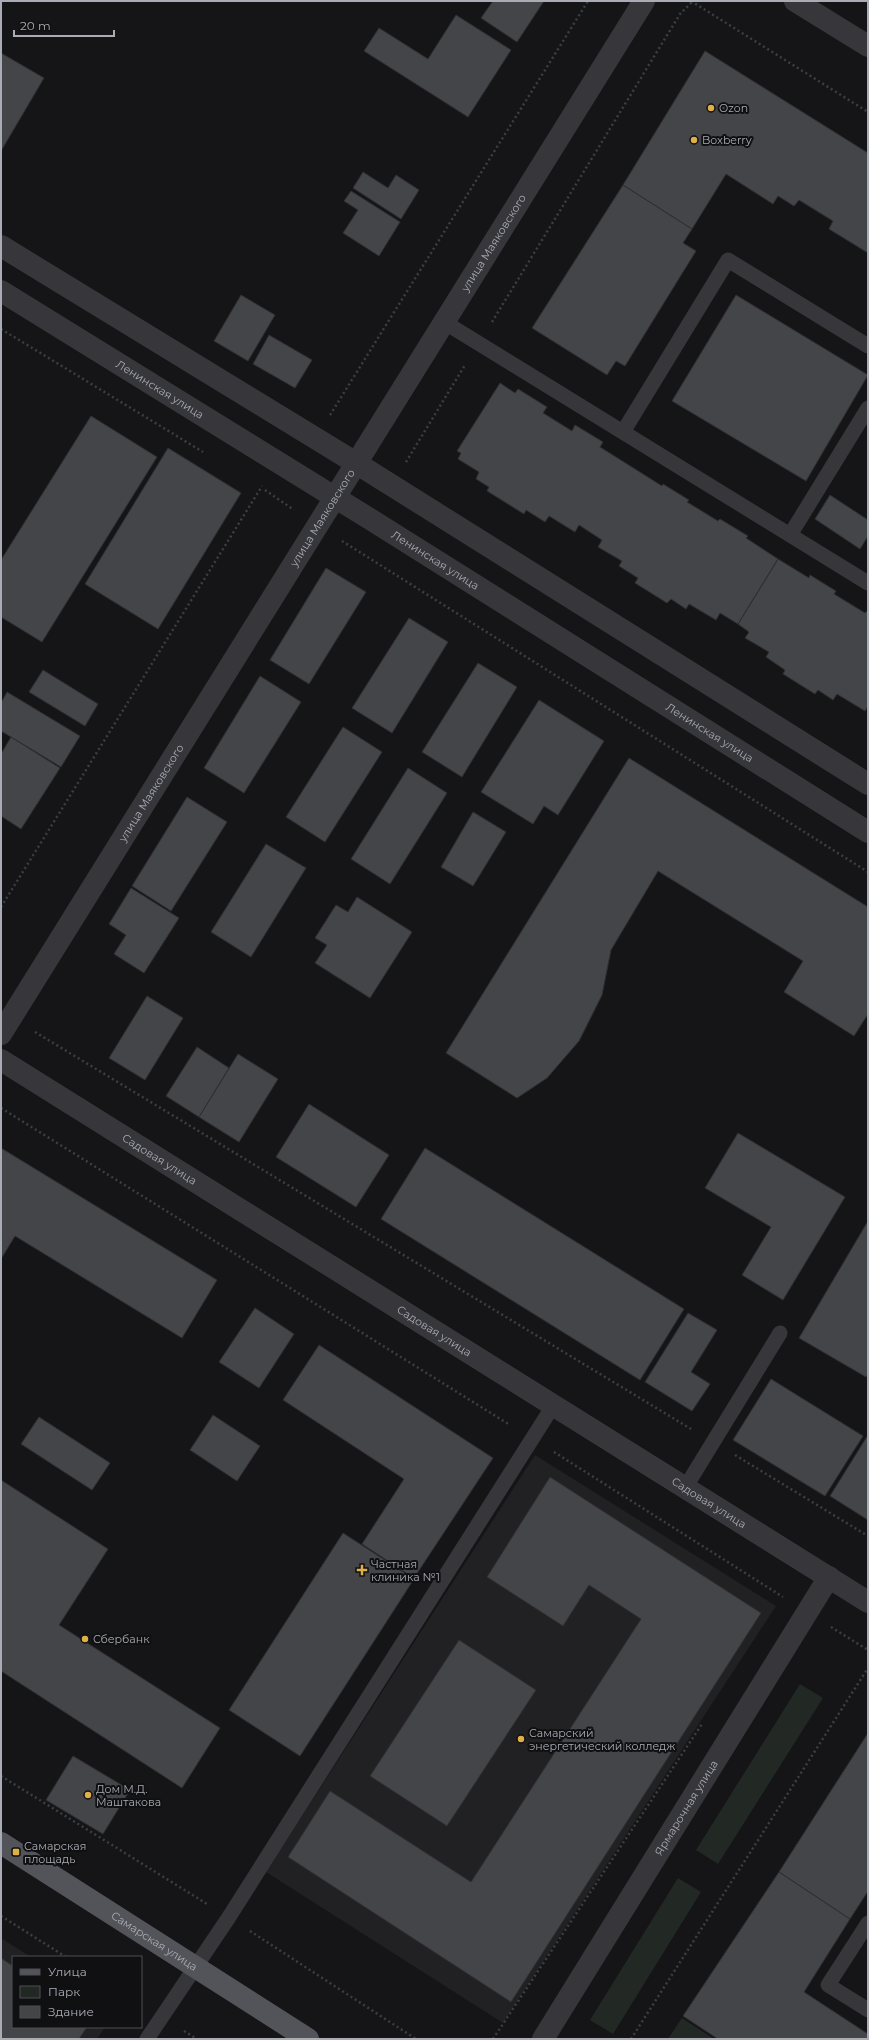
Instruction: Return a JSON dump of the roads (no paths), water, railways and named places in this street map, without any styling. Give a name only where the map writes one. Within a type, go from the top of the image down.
[{"type":"main road","name":"Самарская улица","points":[[1,1843],[308,2039]]},
{"type":"street","name":"улица Маяковского","points":[[1,1034],[644,1]]},
{"type":"street","points":[[795,1],[868,46]]},
{"type":"street","points":[[1,246],[314,439],[356,463],[390,486],[868,784]]},
{"type":"street","name":"Ленинская улица","points":[[1,291],[868,832]]},
{"type":"street","name":"Садовая улица","points":[[1,1060],[552,1406],[868,1602]]},
{"type":"street","name":"Ярмарочная улица","points":[[550,2036],[829,1577]]},
{"type":"lane","points":[[623,432],[728,260],[868,346]]},
{"type":"lane","points":[[444,322],[868,583]]},
{"type":"lane","points":[[790,535],[868,408]]},
{"type":"lane","points":[[685,1488],[780,1333]]},
{"type":"lane","points":[[147,2039],[195,1968],[552,1406]]},
{"type":"lane","points":[[868,1923],[828,1985],[868,2010]]},
{"type":"place","name":"Ozon","points":[[711,108]]},
{"type":"place","name":"Boxberry","points":[[694,140]]},
{"type":"place","name":"Частная клиника №1","points":[[362,1570]]},
{"type":"place","name":"Сбербанк","points":[[85,1639]]},
{"type":"place","name":"Самарский энергетический колледж","points":[[521,1739]]},
{"type":"place","name":"Дом М.Д. Маштакова","points":[[88,1795]]},
{"type":"place","name":"Самарская площадь","points":[[16,1852]]}]
